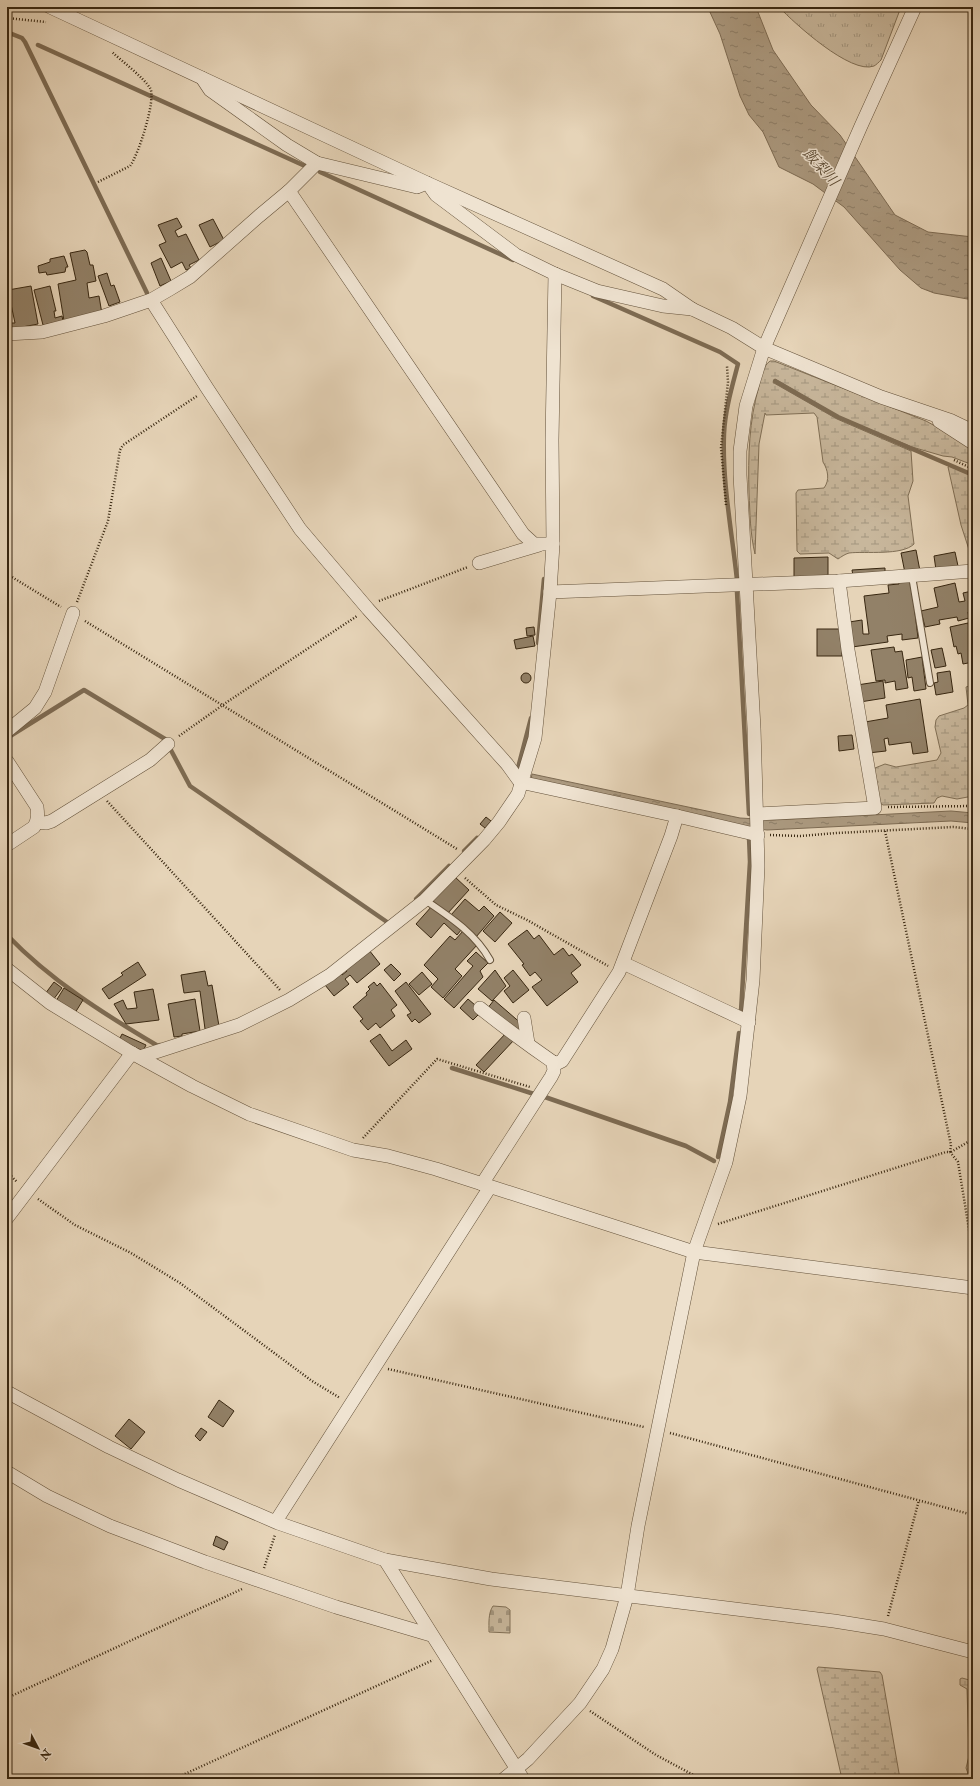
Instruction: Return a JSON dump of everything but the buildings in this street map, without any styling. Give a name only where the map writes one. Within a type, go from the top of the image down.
[{"type":"street","points":[[50,7],[428,184],[663,289],[692,309],[732,328],[764,348],[882,397],[930,413],[973,431]]},
{"type":"street","points":[[504,1779],[520,1774],[580,1703],[602,1669],[612,1649],[628,1596],[638,1526],[694,1252],[726,1162],[733,1131],[740,1096],[749,1022],[757,912],[758,833],[740,451],[746,406],[764,348],[915,7]]},
{"type":"street","points":[[202,77],[210,90],[286,145],[317,163],[417,187],[428,184]]},
{"type":"street","points":[[7,334],[42,332],[104,316],[151,300],[190,277],[289,191],[317,163]]},
{"type":"street","points":[[428,184],[436,196],[516,255],[555,274],[597,291],[663,306],[692,309]]},
{"type":"street","points":[[289,191],[523,534],[530,542],[539,545]]},
{"type":"street","points":[[7,1218],[136,1055],[239,1026],[289,1000],[330,975],[425,900],[469,856],[500,822],[518,794],[519,782],[535,738],[550,592],[553,544],[552,440],[555,274]]},
{"type":"street","points":[[151,300],[300,529],[371,606],[507,764],[519,782],[758,833]]},
{"type":"street","points":[[930,413],[952,432],[973,443]]},
{"type":"street","points":[[479,563],[539,545],[553,544]]},
{"type":"street","points":[[550,592],[839,581],[973,571]]},
{"type":"street","points":[[757,815],[875,808],[848,650],[839,581]]},
{"type":"street","points":[[7,731],[39,704],[45,692],[73,613]]},
{"type":"street","points":[[37,822],[46,823],[52,821],[150,760],[168,744]]},
{"type":"street","points":[[7,761],[37,807],[37,822],[30,830],[7,845]]},
{"type":"street","points":[[480,1008],[512,1034],[528,1043],[553,1062],[558,1063],[562,1061],[621,968],[671,836],[677,816]]},
{"type":"street","points":[[621,968],[749,1022]]},
{"type":"street","points":[[7,969],[50,1003],[136,1055],[192,1086],[249,1114],[353,1150],[396,1158],[486,1185],[694,1252],[973,1288]]},
{"type":"street","points":[[524,1018],[528,1043]]},
{"type":"street","points":[[277,1522],[377,1364],[486,1185],[554,1071],[553,1062]]},
{"type":"street","points":[[7,1392],[108,1447],[178,1480],[277,1522],[385,1560],[491,1579],[834,1621],[884,1629],[973,1652]]},
{"type":"street","points":[[7,1472],[47,1496],[110,1526],[259,1581],[336,1607],[431,1635]]},
{"type":"street","points":[[385,1560],[520,1774]]},
{"type":"lane","points":[[912,576],[930,683]]},
{"type":"lane","points":[[425,900],[450,917],[473,937],[482,946],[490,960]]},
{"type":"path","points":[[7,18],[51,22]]},
{"type":"path","points":[[98,182],[130,166],[132,163],[140,144],[152,100],[150,87],[111,51]]},
{"type":"path","points":[[73,613],[108,522],[120,450],[123,445],[207,388]]},
{"type":"path","points":[[954,460],[973,469]]},
{"type":"path","points":[[168,744],[223,705],[371,606],[479,563]]},
{"type":"path","points":[[7,574],[469,856]]},
{"type":"path","points":[[100,791],[112,808],[130,825],[289,1000]]},
{"type":"path","points":[[875,808],[973,806]]},
{"type":"path","points":[[758,833],[800,836],[953,827],[973,828]]},
{"type":"path","points":[[885,831],[951,1145],[950,1152],[958,1162],[973,1254]]},
{"type":"path","points":[[455,870],[496,906],[527,920],[621,968]]},
{"type":"path","points":[[353,1150],[437,1059],[542,1091]]},
{"type":"path","points":[[704,1225],[715,1225],[950,1152],[973,1139]]},
{"type":"path","points":[[28,1191],[48,1207],[75,1225],[131,1253],[180,1283],[312,1381],[351,1405]]},
{"type":"path","points":[[377,1364],[390,1370],[658,1430],[973,1515]]},
{"type":"path","points":[[884,1629],[919,1500]]},
{"type":"path","points":[[7,1698],[259,1581],[277,1522]]},
{"type":"path","points":[[174,1779],[354,1695],[418,1668],[444,1654]]},
{"type":"path","points":[[580,1703],[656,1754],[701,1779]]},
{"type":"green space","points":[[779,7],[901,7],[881,60],[874,66],[864,67],[838,56],[810,35]]},
{"type":"green space","points":[[770,361],[774,361],[926,421],[973,447],[973,465],[952,457],[943,456],[912,447],[838,416],[775,379],[773,383],[837,419],[911,451],[913,481],[908,496],[914,544],[908,548],[892,552],[849,553],[838,559],[829,553],[800,554],[797,551],[796,493],[798,490],[824,488],[828,478],[823,462],[817,417],[814,413],[766,415],[765,413],[759,444],[755,554],[751,531],[749,493],[751,425],[761,376],[765,366]]},
{"type":"green space","points":[[950,466],[973,476],[973,562],[961,525],[948,467]]},
{"type":"green space","points":[[973,685],[973,796],[957,799],[942,796],[937,798],[934,803],[883,805],[880,803],[873,771],[875,768],[885,764],[896,767],[937,760],[941,753],[935,727],[936,720],[939,716],[964,708],[968,705],[966,687]]},
{"type":"green space","points":[[493,1606],[506,1607],[510,1610],[510,1633],[489,1632],[490,1615]]},
{"type":"green space","points":[[818,1667],[880,1672],[882,1675],[900,1779],[842,1779],[817,1669]]},
{"type":"green space","points":[[962,1678],[973,1681],[973,1779],[970,1779],[966,1768],[969,1756],[967,1689],[960,1685],[960,1679]]},
{"type":"water","name":"飯梨川","points":[[705,7],[756,7],[773,50],[811,105],[840,135],[895,215],[928,232],[973,237],[973,300],[934,293],[921,288],[900,270],[844,207],[813,184],[779,167],[763,132],[749,115],[740,96],[720,34],[709,10]]},
{"type":"water","points":[[532,774],[740,818],[773,820],[951,811],[973,813],[973,823],[951,821],[767,830],[751,828],[531,779]]},
{"type":"waterway","points":[[7,32],[22,38],[25,42],[147,293]]},
{"type":"waterway","points":[[38,45],[305,166]]},
{"type":"waterway","points":[[320,172],[513,260]]},
{"type":"waterway","points":[[593,296],[720,352],[738,364],[729,399],[724,434],[724,470],[737,580]]},
{"type":"waterway","points":[[775,381],[838,417],[973,475]]},
{"type":"waterway","points":[[538,643],[544,579]]},
{"type":"waterway","points":[[737,592],[749,814]]},
{"type":"waterway","points":[[7,738],[84,690],[165,739],[190,786],[387,922]]},
{"type":"waterway","points":[[518,768],[531,718]]},
{"type":"waterway","points":[[741,1011],[750,862],[749,837]]},
{"type":"waterway","points":[[464,851],[477,838]]},
{"type":"waterway","points":[[416,899],[449,866]]},
{"type":"waterway","points":[[7,935],[41,967],[78,995],[138,1034],[158,1046],[160,1045]]},
{"type":"waterway","points":[[718,1157],[730,1102],[739,1033]]},
{"type":"waterway","points":[[452,1068],[534,1094]]},
{"type":"waterway","points":[[542,1096],[686,1146],[714,1161]]}]
